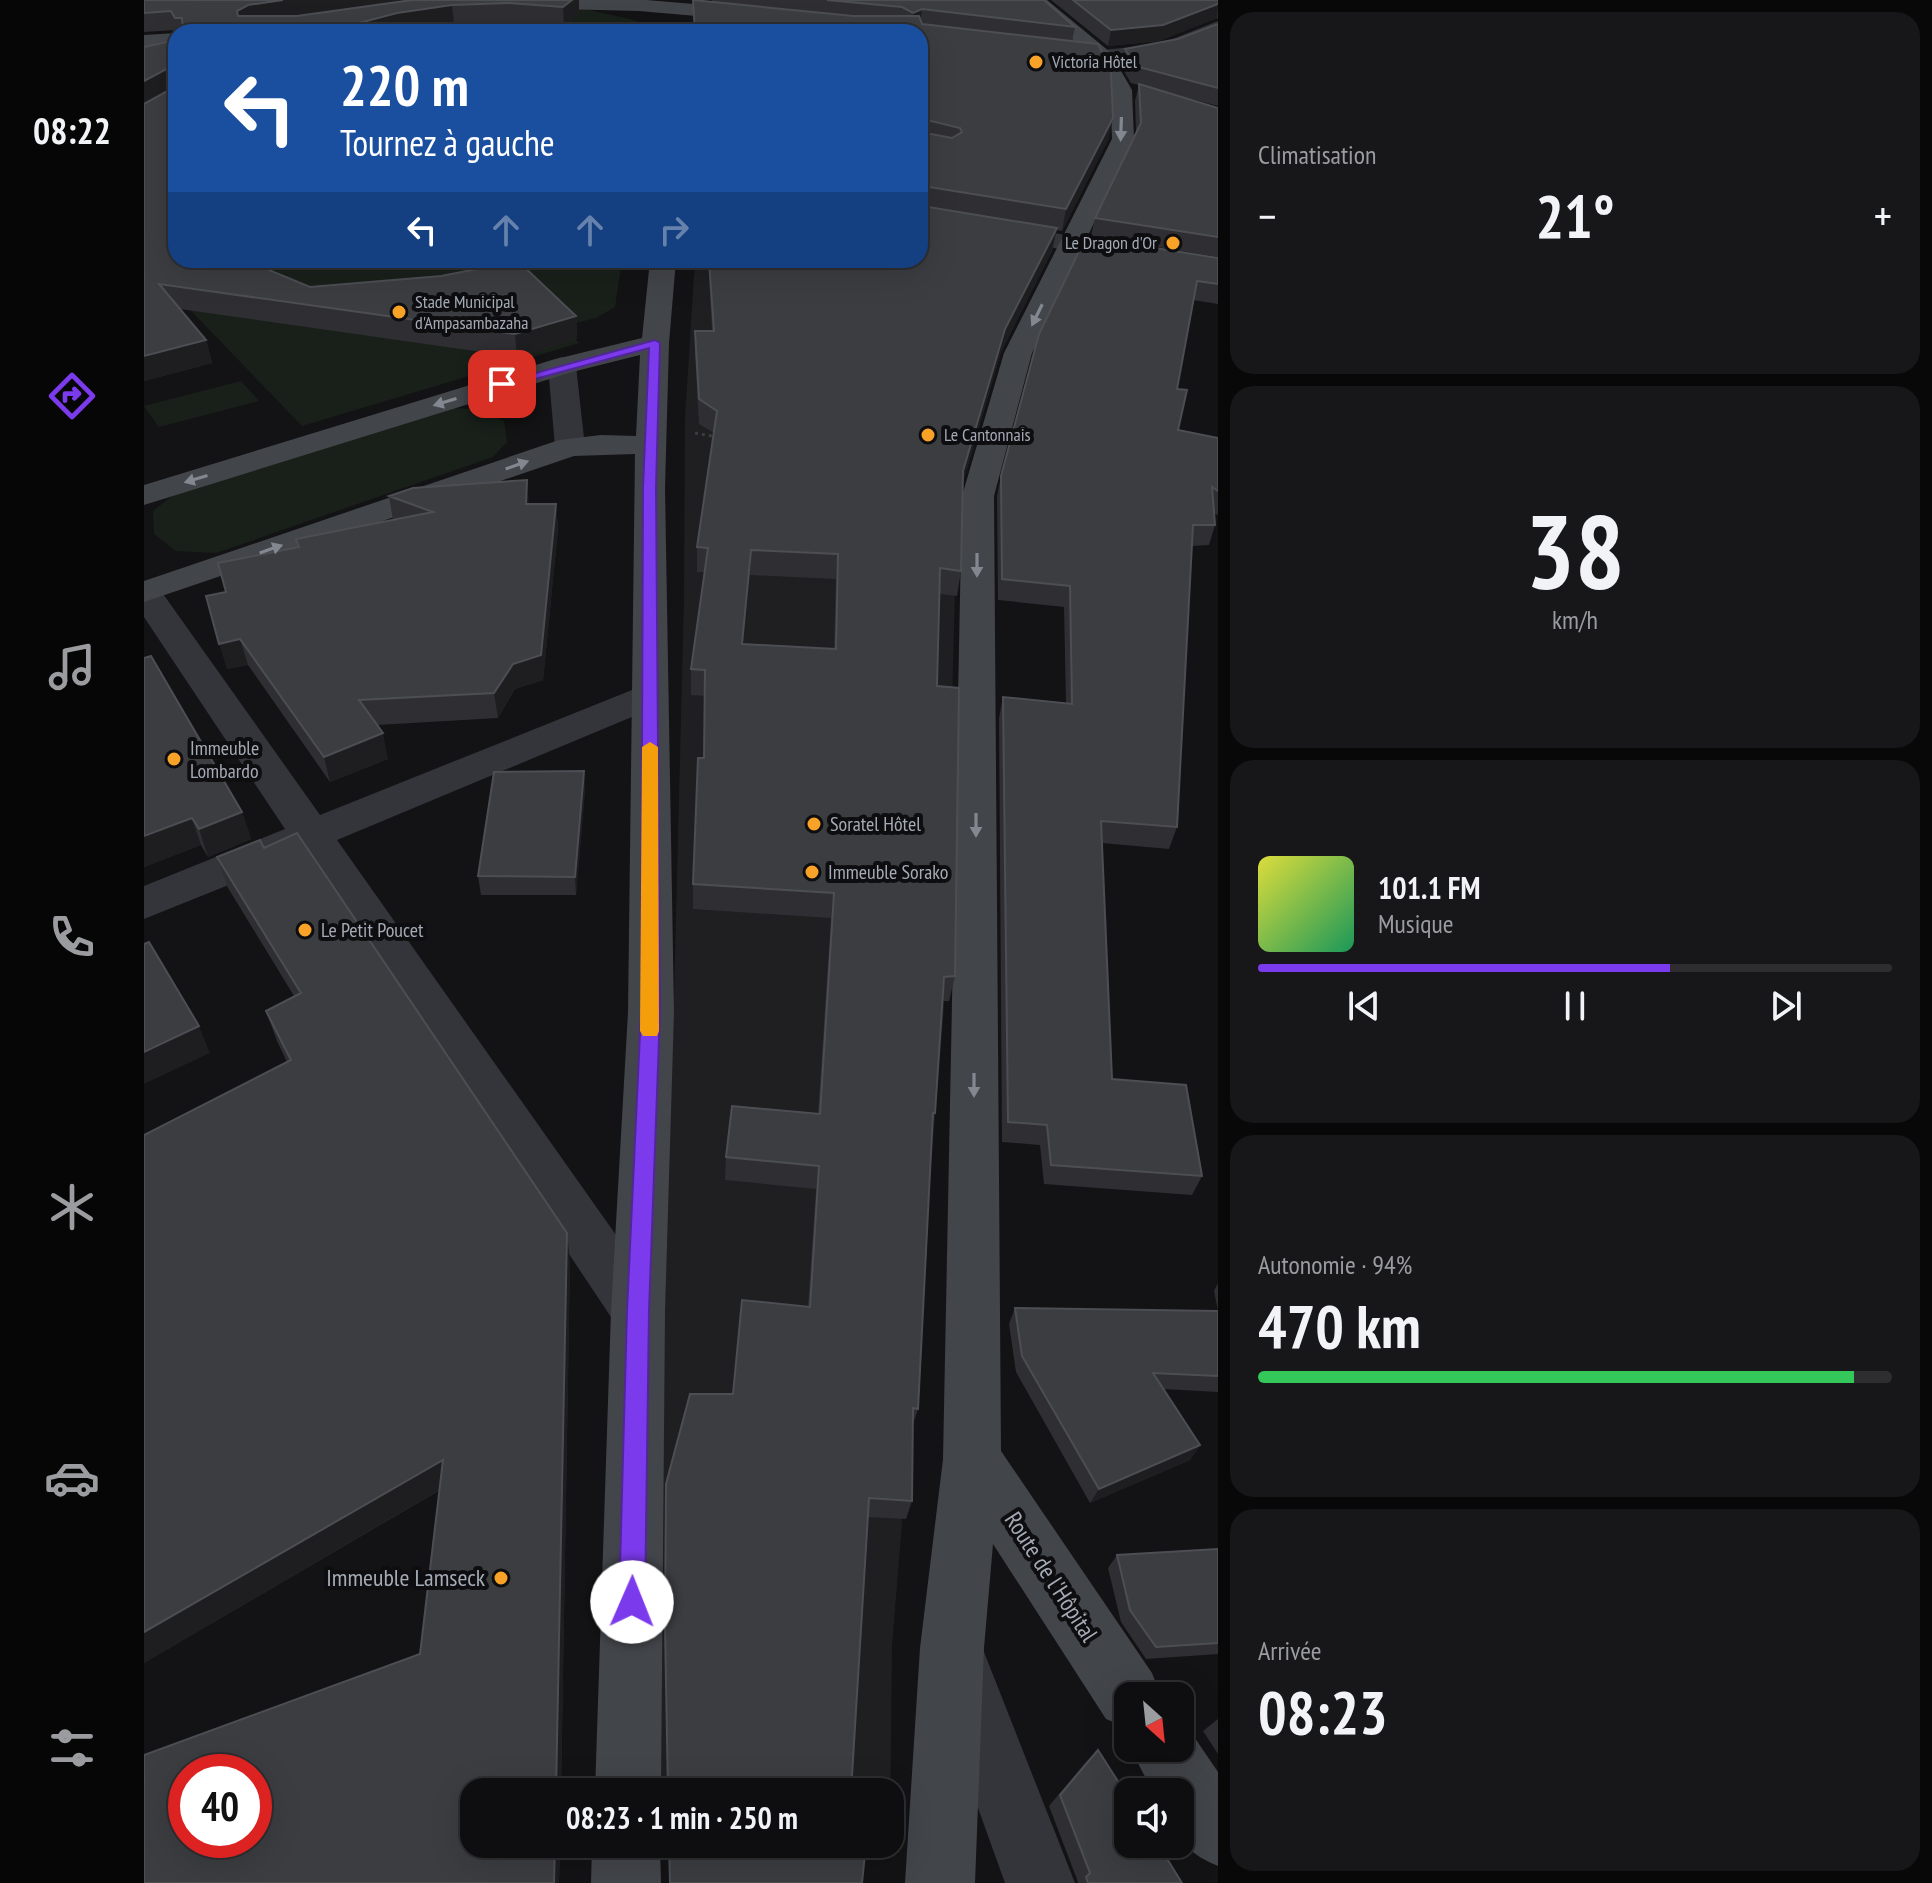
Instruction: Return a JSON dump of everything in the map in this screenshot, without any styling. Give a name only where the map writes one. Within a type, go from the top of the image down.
[{"type":"street","points":[[940,1883],[952,1648],[972,1459],[978,496],[1018,353],[1123,139],[1121,90],[1103,56],[1036,0]]},
{"type":"street","points":[[498,2],[625,4],[769,14],[756,24]]},
{"type":"street","points":[[1072,52],[1103,56],[1151,54],[1181,47],[1218,27]]},
{"type":"street","points":[[144,41],[168,40]]},
{"type":"street","points":[[1121,90],[1148,94]]},
{"type":"street","points":[[928,219],[1218,268]]},
{"type":"street","points":[[628,1778],[638,1311],[651,1012],[652,437],[655,343],[662,268]]},
{"type":"street","points":[[144,495],[562,366],[655,343]]},
{"type":"street","points":[[562,366],[570,447]]},
{"type":"street","points":[[638,1311],[312,832],[144,592],[570,447],[637,444],[652,437]]},
{"type":"street","points":[[144,903],[650,696]]},
{"type":"street","name":"Route de l'Hôpital","points":[[972,1459],[1120,1682]]},
{"type":"street","points":[[952,1648],[1040,1883]]},
{"type":"street","points":[[1172,1762],[1218,1832]]},
{"type":"street","points":[[626,1858],[626,1883]]},
{"type":"path","points":[[652,437],[717,437]]},
{"type":"shaded area","points":[[1021,0],[1050,231],[969,415],[957,513],[944,1008],[892,1646],[891,1778],[648,1778],[644,1512],[673,1039],[684,598],[685,417],[694,268],[928,268],[928,29]]},
{"type":"shaded area","points":[[571,6],[643,24],[388,24]]},
{"type":"shaded area","name":"Stade Municipal d'Ampasambazaha","points":[[144,228],[168,252],[168,268],[621,268],[615,307],[596,318],[563,326],[579,343],[302,426],[144,262]]},
{"type":"shaded area","points":[[241,381],[259,401],[159,427],[144,406]]},
{"type":"shaded area","points":[[444,408],[477,409],[504,421],[507,442],[493,457],[216,553],[176,551],[154,534],[153,511],[176,493]]},
{"type":"building","points":[[144,0],[283,0],[248,5],[237,11],[238,16],[297,16],[412,0],[572,0],[563,7],[509,3],[452,5],[397,13],[355,24],[182,24],[182,18],[175,18],[171,11],[144,13]]},
{"type":"building","points":[[693,0],[853,16],[919,16],[922,24],[694,24]]},
{"type":"building","points":[[827,0],[1044,0],[1075,27],[922,9],[913,13],[902,7]]},
{"type":"building","points":[[1073,0],[1218,0],[1218,4],[1163,25],[1111,30]]},
{"type":"building","points":[[1218,24],[1218,88],[1135,66],[1125,49],[1178,39]]},
{"type":"building","points":[[928,25],[1098,44],[1111,71],[1113,118],[1066,209],[928,187],[928,134],[952,138],[962,132],[960,128],[928,120]]},
{"type":"building","points":[[168,42],[168,68],[144,81],[144,47]]},
{"type":"building","points":[[1139,84],[1218,108],[1218,237],[1095,218],[1141,123]]},
{"type":"building","points":[[168,91],[168,268],[264,268],[310,287],[441,276],[482,268],[525,268],[576,316],[515,334],[159,284],[206,340],[144,356],[144,104]]},
{"type":"building","points":[[928,207],[1057,228],[1005,329],[963,471],[961,571],[940,568],[937,686],[959,688],[955,976],[944,977],[933,1113],[918,1409],[913,1408],[912,1501],[869,1498],[852,1778],[668,1778],[666,1484],[690,1394],[733,1394],[742,1300],[810,1307],[819,1166],[726,1157],[732,1106],[820,1114],[834,893],[693,884],[698,758],[704,758],[705,670],[691,669],[708,548],[697,547],[717,411],[699,399],[695,331],[714,331],[710,268],[928,268]],"holes":[[[751,550],[838,554],[836,649],[742,644]]]},
{"type":"building","points":[[1086,237],[1218,258],[1218,284],[1197,281],[1177,389],[1187,390],[1178,430],[1218,438],[1218,491],[1212,487],[1215,525],[1193,525],[1177,827],[1101,821],[1112,1079],[1186,1085],[1202,1176],[1051,1165],[1047,1125],[1008,1122],[1003,697],[1072,704],[1070,586],[1002,579],[1001,476],[1039,334]]},
{"type":"building","points":[[527,480],[526,504],[556,504],[541,655],[513,664],[494,693],[359,700],[383,733],[324,757],[240,639],[219,644],[206,596],[226,592],[218,563],[299,547],[296,539],[433,512],[389,496],[413,488]]},
{"type":"building","name":"Immeuble Lombardo","points":[[151,656],[242,812],[199,829],[192,818],[144,836],[144,658]]},
{"type":"building","points":[[584,771],[575,877],[478,876],[494,772]]},
{"type":"building","points":[[297,833],[567,1233],[556,1778],[460,1778],[460,1858],[555,1858],[554,1883],[144,1883],[144,1755],[420,1654],[443,1460],[144,1632],[144,1135],[291,1060],[266,1011],[301,993],[217,857],[260,840],[264,848]]},
{"type":"building","points":[[149,942],[199,1026],[144,1052],[144,944]]},
{"type":"building","points":[[1015,1308],[1218,1311],[1218,1376],[1153,1373],[1200,1445],[1099,1489],[1022,1356]]},
{"type":"building","points":[[1218,1549],[1218,1643],[1156,1647],[1130,1610],[1117,1555]]},
{"type":"building","points":[[1098,1750],[1116,1778],[1114,1858],[1167,1858],[1182,1883],[1088,1883],[1086,1877],[1090,1873],[1060,1795]]},
{"type":"building","points":[[669,1858],[865,1858],[862,1883],[670,1883]]},
{"type":"slow traffic","points":[[650,747],[650,1031]]},
{"type":"place","name":"Victoria Hôtel","points":[[1036,62]]},
{"type":"place","name":"Le Dragon d'Or","points":[[1173,243]]},
{"type":"place","name":"Stade Municipal d'Ampasambazaha","points":[[399,312]]},
{"type":"place","name":"Le Cantonnais","points":[[928,435]]},
{"type":"place","name":"Immeuble Lombardo","points":[[174,759]]},
{"type":"place","name":"Soratel Hôtel","points":[[814,824]]},
{"type":"place","name":"Immeuble Sorako","points":[[812,872]]},
{"type":"place","name":"Le Petit Poucet","points":[[305,930]]},
{"type":"place","name":"Immeuble Lamseck","points":[[501,1578]]},
{"type":"route","points":[[502,384],[655,343],[652,475],[649,488],[651,1012],[638,1311],[632,1602]]}]
